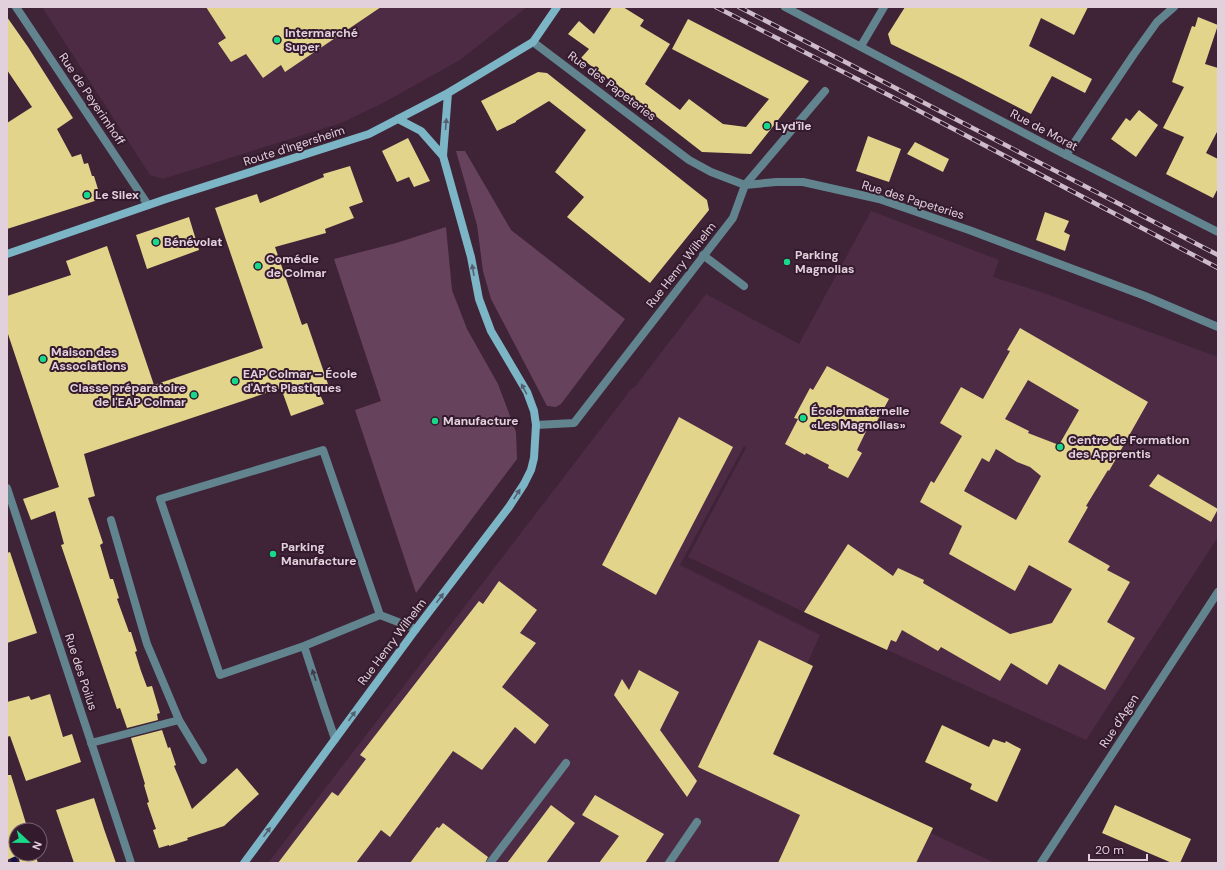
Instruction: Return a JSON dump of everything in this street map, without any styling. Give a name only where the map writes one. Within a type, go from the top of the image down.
[{"type":"main road","name":"Route d'Ingersheim","points":[[7,254],[148,205],[369,134],[448,93],[533,42],[557,7]]},
{"type":"main road","name":"Rue Henry Wilhelm","points":[[244,863],[416,629],[509,508],[531,470],[534,458],[536,425],[534,411],[527,392],[492,331],[479,299],[471,257],[443,156],[448,93]]},
{"type":"main road","name":"Rue Henry Wilhelm","points":[[398,119],[421,131],[443,156]]},
{"type":"street","name":"Rue de Peyerimhoff","points":[[16,7],[148,205]]},
{"type":"street","name":"Rue de Morat","points":[[785,7],[1066,155],[1218,232]]},
{"type":"street","points":[[861,46],[884,7]]},
{"type":"street","points":[[1066,155],[1138,48],[1157,22],[1174,7]]},
{"type":"street","name":"Rue des Papeteries","points":[[533,42],[689,160],[711,172],[745,184],[803,182],[879,199],[969,230],[1145,296],[1218,328]]},
{"type":"street","name":"Rue Henry Wilhelm","points":[[536,425],[574,423],[733,218],[745,184],[825,91]]},
{"type":"street","points":[[703,255],[744,286]]},
{"type":"street","points":[[380,616],[323,450],[160,499],[220,675],[304,646],[380,616],[416,629]]},
{"type":"street","name":"Rue des Poilus","points":[[7,488],[131,863]]},
{"type":"street","points":[[111,520],[147,644],[179,720],[203,760]]},
{"type":"street","name":"Rue d'Agen","points":[[1041,863],[1218,592]]},
{"type":"street","points":[[304,646],[335,739]]},
{"type":"street","points":[[91,743],[179,720]]},
{"type":"street","points":[[490,863],[566,763]]},
{"type":"street","points":[[669,863],[697,822]]},
{"type":"shaded area","points":[[42,7],[527,7],[460,60],[383,103],[341,123],[163,179],[150,175]]},
{"type":"shaded area","name":"Manufacture","points":[[456,151],[465,151],[511,230],[625,319],[561,404],[556,407],[547,406],[491,299],[483,271],[477,225]]},
{"type":"shaded area","points":[[871,211],[999,260],[993,277],[1038,291],[1218,357],[1218,537],[1086,740],[804,612],[688,557],[746,448],[744,446],[680,565],[820,635],[766,756],[995,863],[268,863],[632,388],[634,388],[706,294],[799,344]]},
{"type":"shaded area","name":"Manufacture","points":[[446,227],[452,290],[467,329],[498,384],[516,432],[517,459],[416,593],[355,410],[381,401],[334,259],[396,243]]},
{"type":"building","name":"Intermarché Super","points":[[206,7],[381,7],[285,72],[281,65],[263,78],[246,54],[231,62],[218,43],[226,38]]},
{"type":"building","points":[[612,7],[623,7],[644,20],[640,26],[670,44],[645,84],[680,110],[689,99],[723,124],[746,127],[769,99],[672,49],[688,19],[809,81],[751,154],[702,152],[581,58],[589,49],[568,34],[579,21],[594,34]]},
{"type":"building","points":[[905,7],[1088,7],[1074,35],[1041,18],[1029,46],[1092,79],[1085,93],[1052,76],[1031,114],[891,44],[888,34]]},
{"type":"building","points":[[7,17],[73,118],[57,129],[72,157],[81,154],[84,164],[88,163],[92,176],[94,176],[101,199],[7,229],[7,123],[32,107],[7,70]]},
{"type":"building","points":[[1198,17],[1218,25],[1205,64],[1218,68],[1218,130],[1206,153],[1218,159],[1218,188],[1213,198],[1166,174],[1184,137],[1163,128],[1184,87],[1172,82],[1192,26],[1195,27]]},
{"type":"building","points":[[538,72],[547,73],[707,200],[709,210],[650,283],[567,217],[584,197],[555,172],[586,130],[549,101],[516,122],[497,131],[481,101]]},
{"type":"building","points":[[1139,110],[1158,125],[1136,157],[1111,139],[1126,118],[1130,121]]},
{"type":"building","points":[[868,136],[901,149],[889,182],[856,171]]},
{"type":"building","points":[[408,138],[430,181],[414,187],[409,177],[397,182],[382,151]]},
{"type":"building","points":[[915,142],[949,159],[943,172],[907,154]]},
{"type":"building","points":[[350,166],[363,202],[349,207],[354,218],[325,229],[326,233],[275,247],[302,325],[307,323],[329,387],[319,392],[324,404],[291,416],[281,388],[84,454],[95,496],[88,498],[103,543],[100,545],[110,579],[113,579],[119,598],[117,599],[129,632],[131,632],[141,671],[147,687],[152,686],[160,713],[157,714],[158,720],[127,728],[120,708],[117,709],[61,545],[64,544],[55,511],[31,520],[23,499],[59,487],[7,331],[7,296],[71,275],[66,261],[107,246],[154,385],[263,348],[215,208],[257,194],[260,203],[324,177],[323,174]]},
{"type":"building","points":[[1045,212],[1069,221],[1064,232],[1070,235],[1065,251],[1036,240]]},
{"type":"building","points":[[189,217],[199,250],[147,269],[136,235]]},
{"type":"building","points":[[1020,328],[1148,402],[1109,471],[1108,470],[1086,506],[1088,507],[1068,542],[1110,566],[1107,570],[1130,582],[1107,622],[1135,638],[1105,690],[1059,664],[1047,685],[1011,663],[1000,681],[941,647],[938,651],[902,630],[896,642],[891,640],[887,650],[804,612],[848,544],[893,576],[898,568],[924,580],[923,583],[1010,634],[1052,623],[1072,589],[1029,565],[1015,591],[949,554],[962,526],[920,502],[931,481],[934,483],[962,436],[940,423],[961,387],[983,399],[1010,351],[1007,350]],"holes":[[[1028,380],[1079,410],[1059,445],[1028,433],[1029,431],[1005,419]],[[996,449],[1017,462],[1030,467],[1041,476],[1016,520],[964,491],[982,458],[989,462]]]},
{"type":"building","points":[[827,366],[889,399],[876,423],[871,421],[857,450],[862,453],[848,478],[828,468],[829,465],[806,453],[805,455],[785,444],[798,419],[794,418],[810,388],[813,390]]},
{"type":"building","points":[[679,417],[733,447],[656,595],[602,565]]},
{"type":"building","points":[[1158,474],[1218,509],[1211,522],[1149,486]]},
{"type":"building","points":[[10,552],[37,633],[7,643],[7,553]]},
{"type":"building","points":[[499,581],[537,610],[520,633],[536,643],[502,687],[549,725],[535,744],[515,727],[482,770],[453,751],[390,837],[381,830],[356,863],[278,863],[332,792],[338,796],[366,759],[360,755],[479,601],[483,604]]},
{"type":"building","points":[[759,640],[813,666],[773,754],[933,828],[916,863],[778,863],[800,815],[698,767]]},
{"type":"building","points":[[639,670],[679,692],[660,730],[697,781],[687,797],[614,695],[622,679],[629,690]]},
{"type":"building","points":[[50,694],[63,737],[72,734],[81,762],[26,781],[10,736],[7,737],[7,702],[29,696],[31,700]]},
{"type":"building","points":[[942,725],[989,747],[993,739],[1005,743],[1006,741],[1021,749],[997,802],[970,789],[972,784],[925,762]]},
{"type":"building","points":[[162,730],[176,765],[174,766],[192,809],[237,768],[259,794],[224,826],[187,838],[188,840],[159,848],[153,830],[156,829],[147,803],[149,802],[145,784],[131,738]]},
{"type":"building","points":[[7,775],[11,775],[26,822],[8,822],[7,860]]},
{"type":"building","points":[[595,795],[664,834],[645,863],[599,863],[619,836],[582,815]]},
{"type":"building","points":[[94,798],[116,863],[74,863],[56,810]]},
{"type":"building","points":[[551,805],[575,823],[546,863],[507,863]]},
{"type":"building","points":[[1115,805],[1191,839],[1180,863],[1172,863],[1102,833]]},
{"type":"building","points":[[443,823],[488,857],[485,863],[410,863],[437,827],[439,828]]},
{"type":"building","points":[[20,862],[38,863],[20,863]]},
{"type":"waterway","points":[[7,838],[15,863]]},
{"type":"railway","points":[[716,7],[904,103],[1218,268]]},
{"type":"railway","points":[[739,7],[1218,255]]},
{"type":"place","name":"Intermarché Super","points":[[277,40]]},
{"type":"place","name":"Lyd'île","points":[[767,126]]},
{"type":"place","name":"Le Silex","points":[[87,195]]},
{"type":"place","name":"Bénévolat","points":[[156,242]]},
{"type":"place","name":"Parking Magnolias","points":[[787,262]]},
{"type":"place","name":"Comédie de Colmar","points":[[258,266]]},
{"type":"place","name":"Maison des Associations","points":[[43,359]]},
{"type":"place","name":"EAP Colmar – École d'Arts Plastiques","points":[[235,381]]},
{"type":"place","name":"Classe préparatoire de l'EAP Colmar","points":[[194,395]]},
{"type":"place","name":"École maternelle «Les Magnolias»","points":[[803,418]]},
{"type":"place","name":"Manufacture","points":[[435,421]]},
{"type":"place","name":"Centre de Formation des Apprentis","points":[[1060,447]]},
{"type":"place","name":"Parking Manufacture","points":[[273,554]]}]
